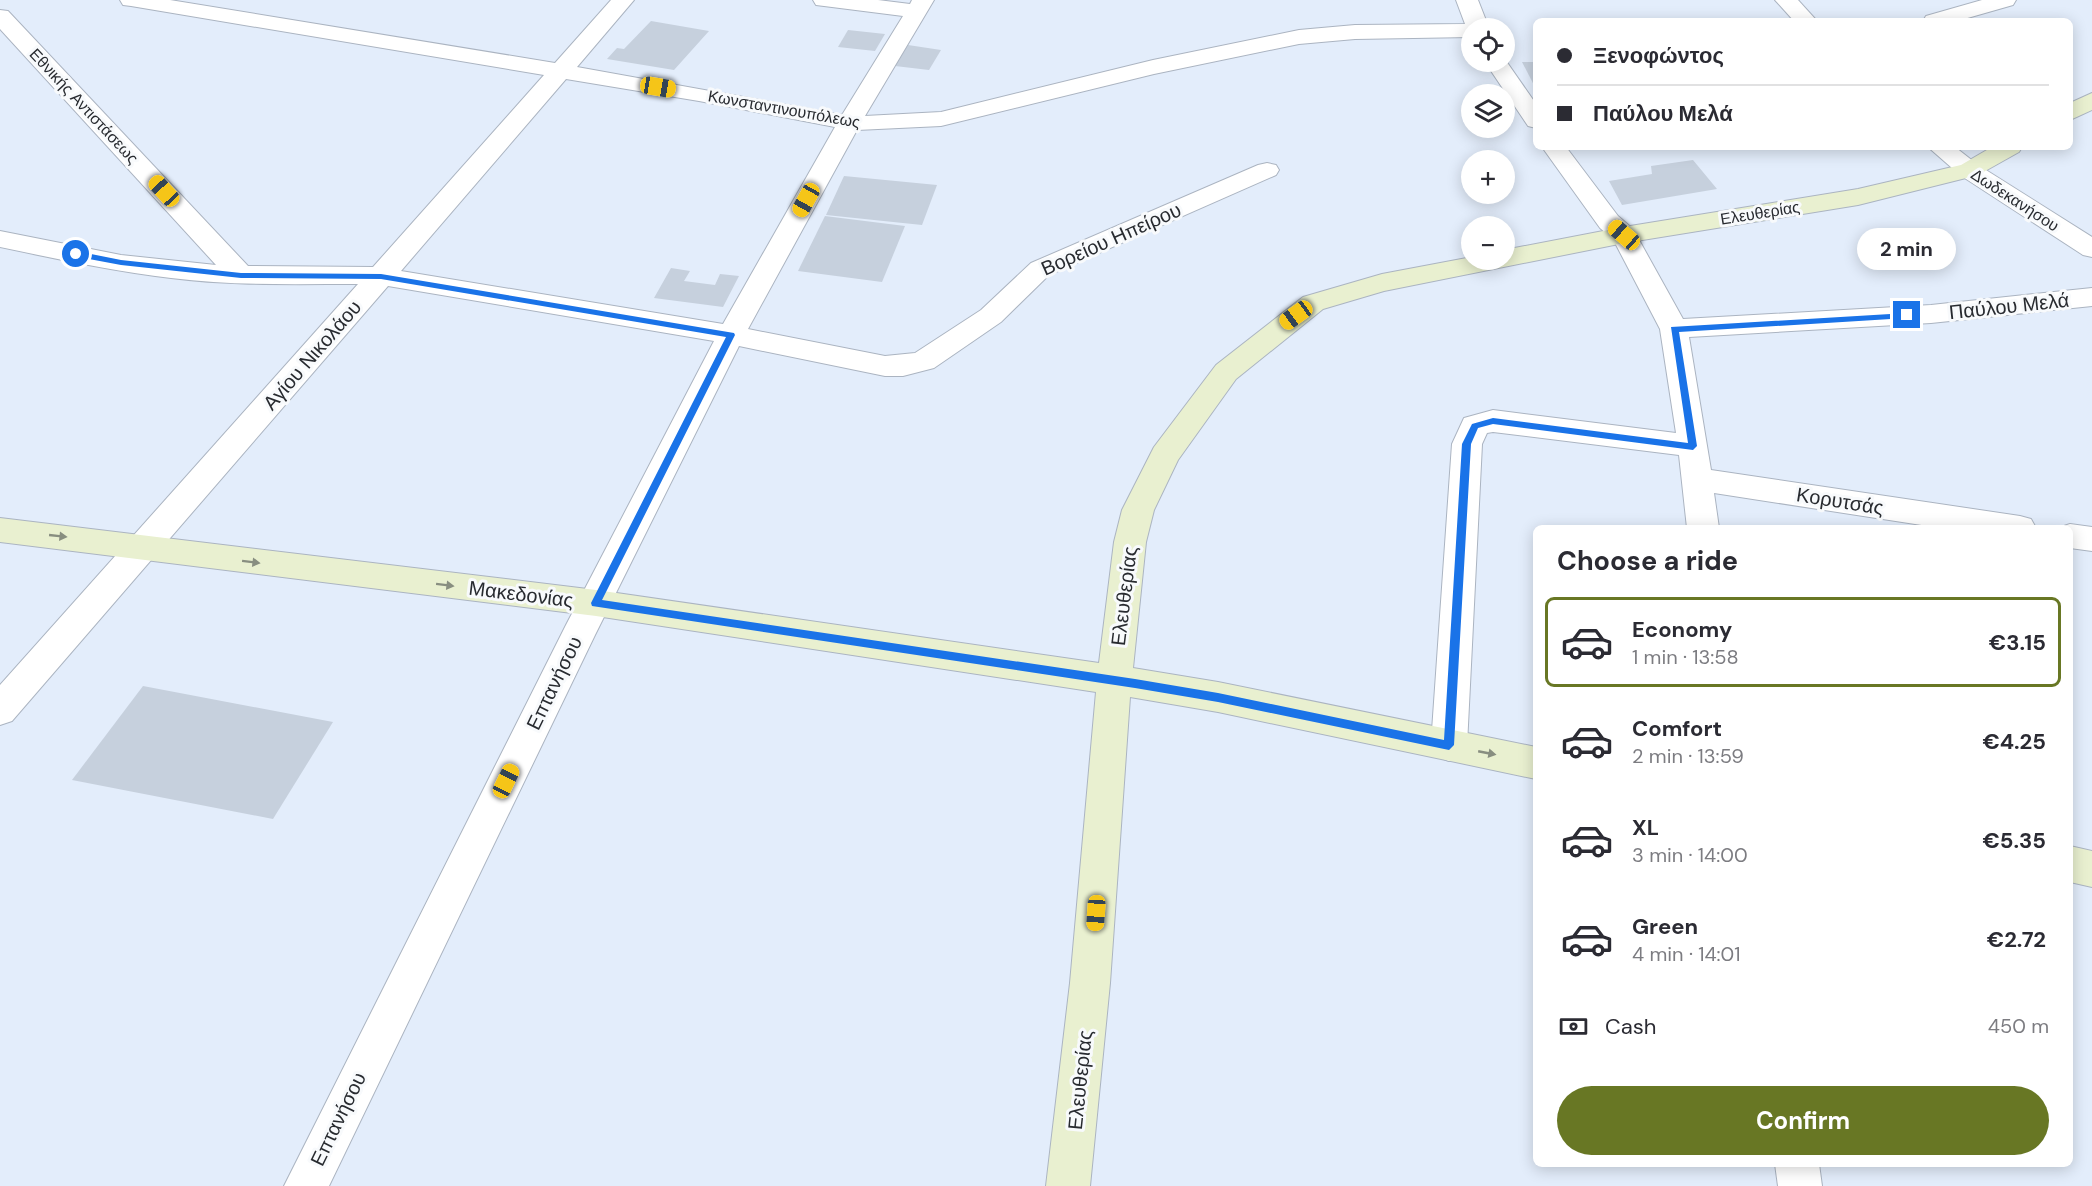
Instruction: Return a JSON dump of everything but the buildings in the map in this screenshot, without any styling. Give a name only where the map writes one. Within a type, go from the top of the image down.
[{"type":"street","name":"Κωνσταντινουπόλεως","points":[[131,0],[699,94],[849,123],[941,119],[1153,67],[1299,37],[1355,32],[1461,30]]},
{"type":"street","points":[[253,19],[275,0]]},
{"type":"street","name":"Αγίου Νικολάου","points":[[0,710],[623,0]]},
{"type":"street","points":[[824,0],[920,5]]},
{"type":"street","points":[[1467,0],[1474,18]]},
{"type":"street","points":[[1786,0],[1803,18]]},
{"type":"street","points":[[1944,18],[2005,0]]},
{"type":"street","name":"Επτανήσου","points":[[306,1186],[731,335],[849,123],[920,5]]},
{"type":"street","name":"Εθνικής Αντιστάσεως","points":[[0,16],[241,275]]},
{"type":"street","points":[[1504,72],[1529,102]]},
{"type":"street","points":[[2073,111],[2092,100]]},
{"type":"street","points":[[1556,150],[1609,222],[1624,235],[1674,329],[1693,446],[1703,525]]},
{"type":"street","name":"Δωδεκανήσου","points":[[1944,150],[1969,171],[2092,249]]},
{"type":"street","name":"Ελευθερίας","points":[[1515,257],[1624,235],[1858,197],[1969,171],[2005,150]]},
{"type":"street","name":"Βορείου Ηπείρου","points":[[3,243],[121,263],[241,275],[381,276],[731,335],[885,366],[903,366],[924,361],[991,316],[1040,269],[1267,171]]},
{"type":"street","name":"Ελευθερίας","points":[[1068,1186],[1090,983],[1114,680],[1130,542],[1138,510],[1165,455],[1226,372],[1313,303],[1382,283],[1461,267]]},
{"type":"street","name":"Παύλου Μελά","points":[[1674,329],[1931,314],[2092,297]]},
{"type":"street","points":[[1449,745],[1467,444],[1475,426],[1493,421],[1693,446]]},
{"type":"street","name":"Κορυτσάς","points":[[1696,479],[2000,525]]},
{"type":"street","name":"Μακεδονίας","points":[[0,530],[596,603],[1114,680],[1218,697],[1533,762]]},
{"type":"street","points":[[2073,536],[2092,539]]},
{"type":"street","points":[[2073,865],[2092,869]]},
{"type":"street","points":[[1797,1167],[1800,1186]]},
{"type":"route","points":[[76,254],[173,270],[241,275],[381,276],[731,335],[596,603],[1135,683],[1218,697],[1449,745],[1467,444],[1475,426],[1493,421],[1693,446],[1674,329],[1907,315]]}]
